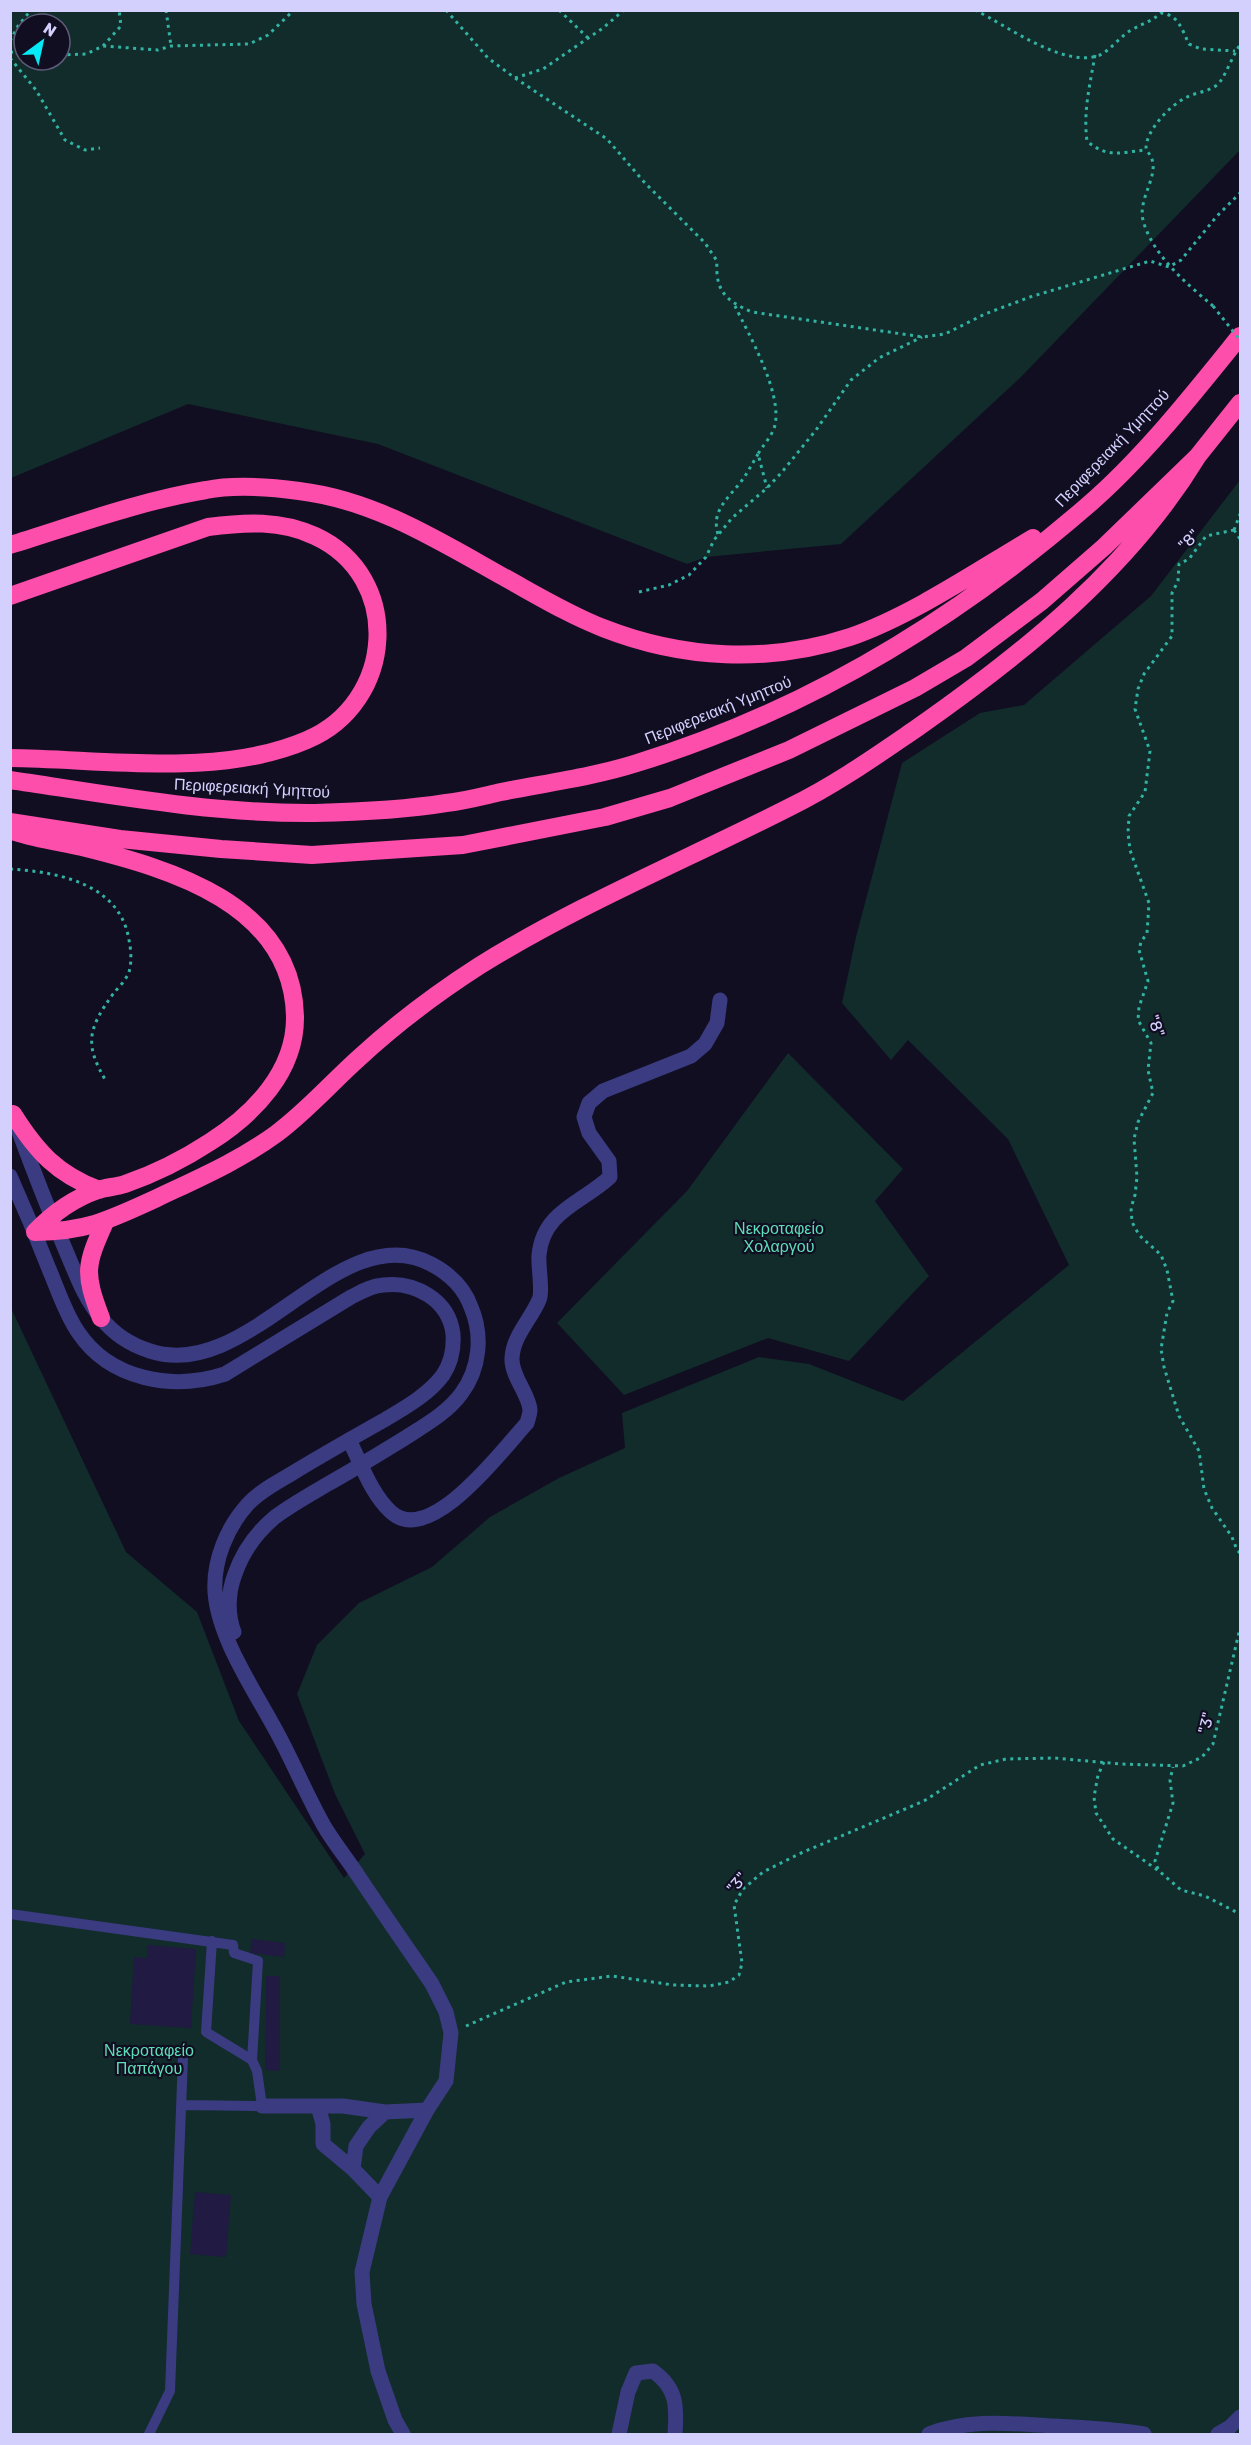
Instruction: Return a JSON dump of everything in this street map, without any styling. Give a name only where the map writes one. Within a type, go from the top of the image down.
[{"type":"highway","name":"Περιφερειακή Υμηττού","points":[[10,780],[140,800],[311,813],[386,810],[448,803],[571,780],[634,764],[696,743],[824,687],[888,653],[951,612],[1089,505],[1155,438],[1240,338]]},
{"type":"highway","points":[[34,1232],[58,1232],[105,1222],[238,1158],[276,1134],[312,1104],[391,1028],[477,968],[544,927],[793,806],[856,770],[975,687],[1058,619],[1117,561],[1174,494],[1197,457],[1240,403]]},
{"type":"highway","points":[[10,822],[120,840],[312,855],[463,845],[605,817],[670,798],[789,750],[915,688],[966,658],[1042,600],[1104,547],[1197,457]]},
{"type":"highway","points":[[10,545],[154,502],[207,489],[252,487],[300,491],[343,499],[390,516],[601,628],[647,643],[688,652],[727,656],[811,647],[851,637],[893,618],[1089,505]]},
{"type":"highway","points":[[10,596],[208,527],[238,523],[265,523],[296,528],[318,537],[340,552],[359,572],[370,592],[375,610],[378,646],[369,681],[357,704],[335,725],[308,740],[272,753],[208,763],[10,758]]},
{"type":"highway","points":[[10,830],[35,838],[126,858],[199,884],[229,902],[253,921],[273,945],[288,972],[295,1004],[295,1031],[288,1058],[270,1091],[245,1116],[176,1162],[70,1203],[51,1214],[34,1232]]},
{"type":"highway","points":[[12,1111],[28,1137],[54,1166],[75,1180],[99,1190]]},
{"type":"highway","points":[[101,1318],[91,1292],[87,1272],[89,1259],[105,1222]]},
{"type":"street","points":[[350,1440],[381,1501],[393,1514],[413,1520],[429,1517],[453,1503],[527,1423],[530,1409],[516,1379],[511,1359],[516,1339],[541,1298],[538,1268],[540,1238],[552,1221],[569,1204],[594,1191],[610,1177],[609,1161],[589,1132],[584,1117],[589,1103],[603,1091],[691,1056],[705,1044],[717,1023],[720,1000]]},
{"type":"street","points":[[12,1111],[84,1294],[101,1318],[118,1334],[140,1348],[163,1356],[189,1356],[212,1350],[240,1335],[339,1272],[360,1262],[382,1256],[402,1254],[424,1260],[446,1272],[462,1288],[471,1306],[478,1329],[478,1353],[472,1374],[462,1394],[446,1411],[275,1517],[254,1539],[240,1559],[231,1584],[229,1605],[232,1628],[275,1729]]},
{"type":"street","points":[[10,1176],[64,1306],[78,1332],[110,1363],[133,1374],[160,1381],[182,1383],[204,1381],[225,1374],[367,1289],[383,1285],[418,1290],[432,1297],[443,1308],[452,1323],[452,1357],[443,1375],[426,1393],[266,1489],[248,1504],[236,1520],[219,1553],[215,1593],[219,1613],[237,1660],[324,1826],[432,1984],[446,2012],[451,2033],[446,2081],[427,2110],[380,2197],[362,2272],[364,2304],[378,2371],[395,2420],[403,2434]]},
{"type":"street","points":[[262,2106],[343,2106],[385,2112],[427,2110]]},
{"type":"street","points":[[318,2106],[323,2124],[323,2144],[353,2169],[380,2197]]},
{"type":"street","points":[[353,2169],[356,2146],[369,2127],[385,2112]]},
{"type":"street","points":[[619,2434],[628,2392],[636,2373],[653,2371],[667,2381],[675,2400],[675,2434]]},
{"type":"street","points":[[1218,2434],[1240,2417]]},
{"type":"street","points":[[929,2434],[942,2429],[994,2422],[1144,2434]]},
{"type":"lane","points":[[10,1914],[233,1945],[234,1953],[258,1962],[252,2060],[257,2071],[262,2106],[183,2105]]},
{"type":"lane","points":[[212,1941],[206,2032],[252,2060]]},
{"type":"lane","points":[[149,2434],[170,2391],[183,2105],[183,2058]]},
{"type":"path","points":[[10,40],[31,10]]},
{"type":"path","points":[[72,55],[86,54],[103,46],[121,26],[119,10]]},
{"type":"path","points":[[166,10],[171,46]]},
{"type":"path","points":[[103,46],[158,50],[171,46],[249,44],[274,30],[294,10]]},
{"type":"path","points":[[446,10],[488,58],[607,139],[651,190],[705,243],[717,261],[716,276],[723,294],[734,304],[752,312],[923,337],[945,334],[985,314],[1030,297],[1150,261],[1169,267],[1181,260],[1217,216],[1240,193]]},
{"type":"path","points":[[559,10],[589,39]]},
{"type":"path","points":[[613,10],[619,15]]},
{"type":"path","points":[[515,78],[543,69],[589,39],[624,10]]},
{"type":"path","points":[[975,10],[1024,38],[1060,53],[1084,57],[1101,54],[1132,29],[1150,23],[1161,13],[1171,14],[1177,19],[1189,44],[1201,49],[1235,51]]},
{"type":"path","points":[[1240,45],[1219,84],[1188,96],[1172,106],[1146,142],[1146,150],[1153,157],[1155,168],[1149,182],[1143,219],[1169,267],[1213,306],[1240,338]]},
{"type":"path","points":[[1095,56],[1086,101],[1087,141],[1099,151],[1110,154],[1146,150]]},
{"type":"path","points":[[10,58],[36,90],[65,140],[85,150],[100,148]]},
{"type":"path","points":[[718,534],[715,524],[721,506],[742,481],[775,426],[775,404],[754,345],[734,304]]},
{"type":"path","points":[[639,592],[669,585],[689,575],[706,557],[718,534],[732,518],[767,488],[816,430],[851,380],[879,358],[923,337]]},
{"type":"path","points":[[758,454],[767,488]]},
{"type":"path","points":[[1240,514],[1234,530],[1240,539]]},
{"type":"path","name":"\"8\"","points":[[1234,530],[1206,536],[1189,559],[1179,564],[1178,581],[1172,593],[1172,636],[1144,674],[1138,689],[1135,709],[1150,751],[1145,792],[1129,816],[1128,832],[1130,850],[1149,903],[1147,933],[1139,950],[1148,981],[1139,1007],[1138,1020],[1151,1043],[1148,1070],[1153,1093],[1138,1122],[1134,1139],[1137,1177],[1131,1208],[1132,1222],[1139,1235],[1161,1255],[1167,1270],[1173,1300],[1167,1313],[1161,1349],[1164,1367],[1179,1416],[1199,1451],[1204,1489],[1212,1508],[1233,1537],[1240,1554]]},
{"type":"path","points":[[10,869],[44,871],[82,884],[103,895],[119,910],[127,925],[132,952],[129,973],[96,1022],[90,1043],[93,1060],[106,1081]]},
{"type":"path","name":"\"3\"","points":[[451,2033],[566,1982],[612,1976],[674,1985],[709,1986],[729,1982],[739,1975],[742,1963],[734,1905],[743,1889],[763,1872],[801,1853],[924,1801],[980,1765],[1006,1759],[1054,1758],[1173,1767],[1184,1766],[1202,1757],[1213,1744],[1240,1628]]},
{"type":"path","points":[[1104,1762],[1098,1775],[1094,1797],[1096,1813],[1113,1839],[1182,1890],[1204,1896],[1240,1914]]},
{"type":"path","points":[[1159,1871],[1155,1861],[1173,1803],[1170,1780],[1173,1767]]},
{"type":"green space","points":[[11,10],[1240,11],[1240,150],[1020,378],[841,544],[706,557],[687,564],[378,444],[188,404],[11,478]]},
{"type":"green space","name":"Νεκροταφείο Παπάγου","points":[[1240,480],[1240,2434],[11,2434],[10,1306],[126,1552],[197,1612],[239,1721],[344,1878],[365,1854],[335,1794],[297,1694],[317,1645],[359,1603],[432,1567],[490,1517],[559,1478],[625,1448],[622,1413],[759,1357],[809,1364],[903,1401],[1069,1265],[1008,1139],[908,1040],[891,1060],[842,1003],[856,937],[902,763],[980,713],[1024,705],[1151,596]]},
{"type":"green space","name":"Νεκροταφείο Χολαργού","points":[[788,1053],[903,1169],[875,1201],[929,1276],[849,1361],[768,1338],[624,1395],[557,1323],[687,1191]]},
{"type":"building","points":[[252,1939],[285,1943],[284,1957],[250,1953]]},
{"type":"building","points":[[148,1945],[196,1949],[191,2028],[130,2024],[134,1957],[147,1958]]},
{"type":"building","points":[[266,1976],[280,1976],[280,2071],[265,2070]]},
{"type":"building","points":[[195,2192],[231,2195],[226,2257],[190,2254]]}]
